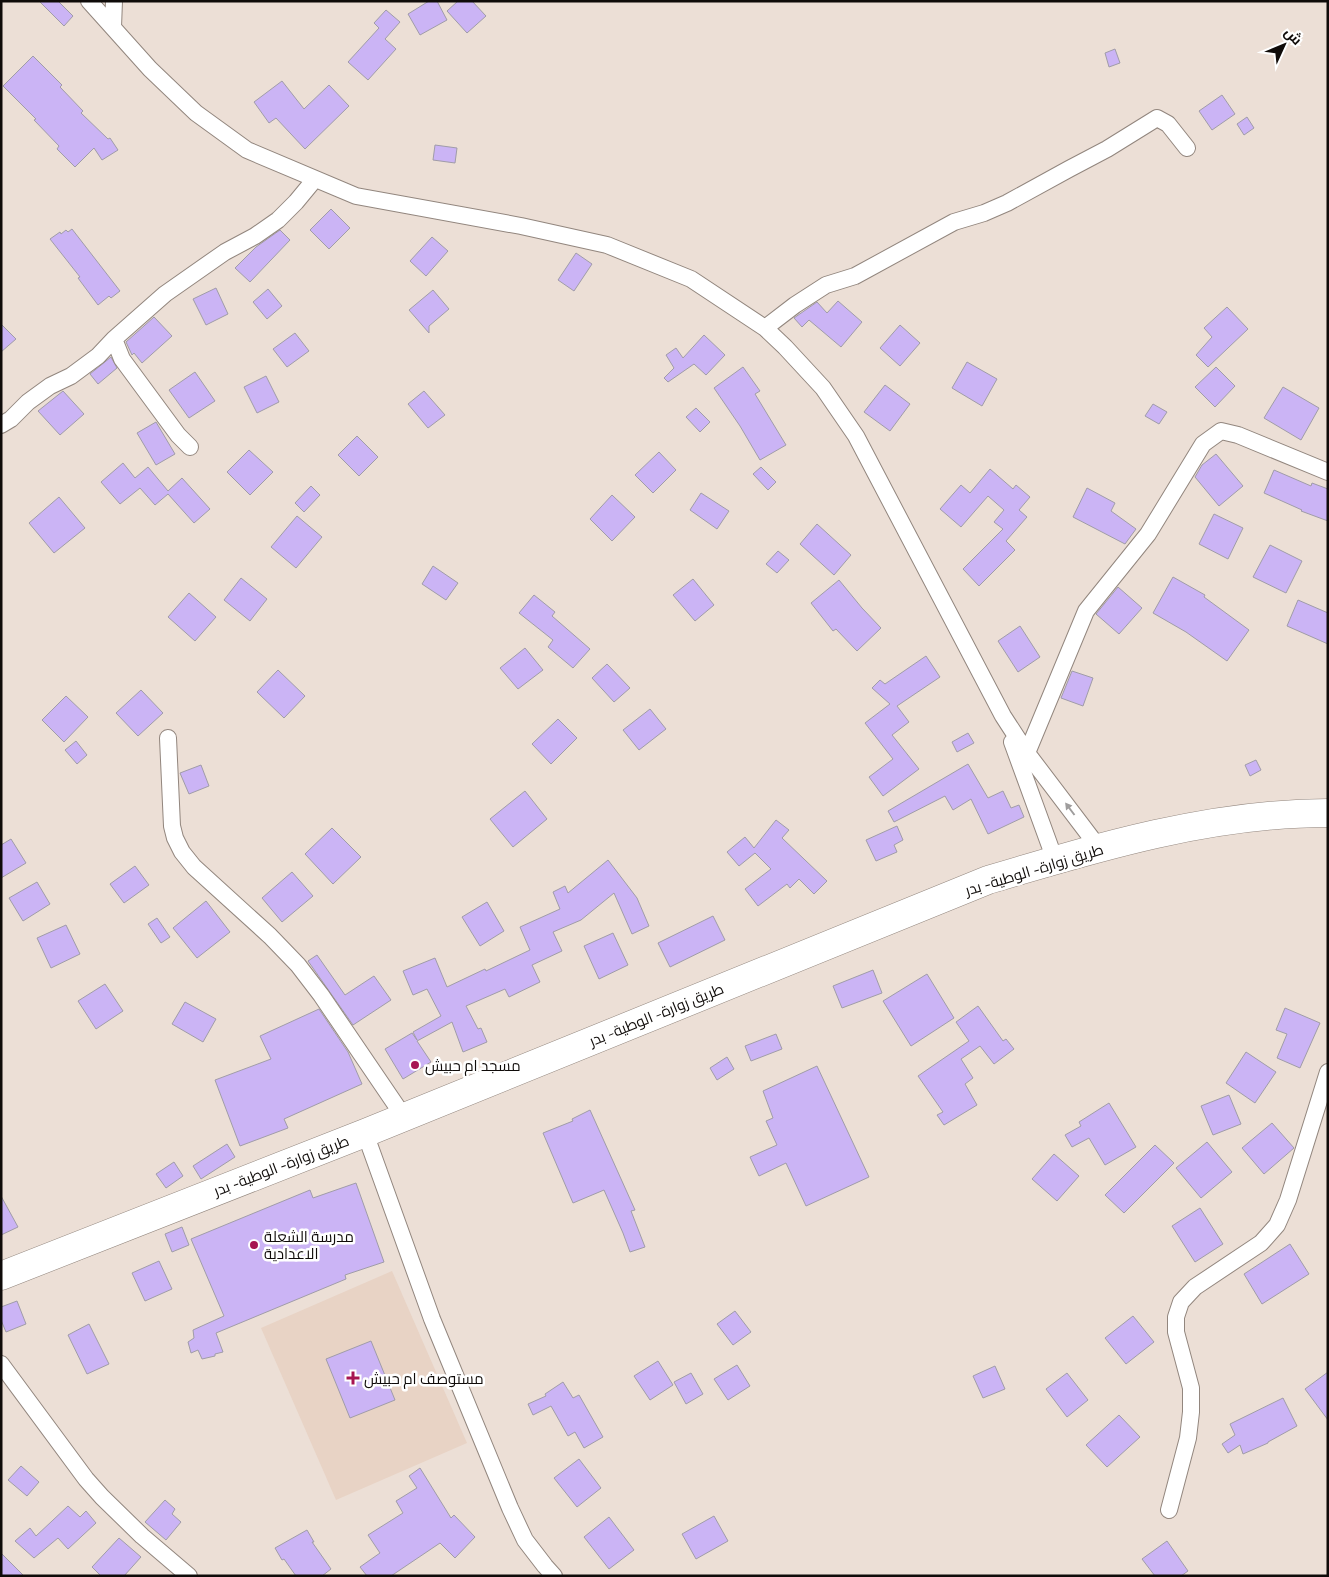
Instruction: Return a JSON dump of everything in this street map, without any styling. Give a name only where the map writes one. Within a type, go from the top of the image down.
[{"type":"highway","name":"طريق زوارة- الوطية- بدر","points":[[1,1276],[365,1133],[988,880],[1159,832],[1222,821],[1299,813],[1328,813]]},
{"type":"street","points":[[89,1],[150,69],[196,113],[247,150],[356,196],[521,226],[607,245],[691,279],[764,328],[785,347],[823,388],[856,436],[1003,716],[1027,753],[1099,848]]},
{"type":"street","points":[[113,28],[114,1]]},
{"type":"street","points":[[764,328],[826,285],[855,276],[954,222],[1007,204],[1069,168],[1107,149],[1157,118],[1168,124],[1187,148]]},
{"type":"street","points":[[1,425],[11,419],[28,402],[50,386],[71,376],[98,356],[114,339],[165,294],[225,252],[255,236],[278,220],[315,179]]},
{"type":"street","points":[[114,339],[122,358],[178,435],[190,447]]},
{"type":"street","points":[[1027,753],[1086,611],[1148,534],[1203,444],[1221,431],[1238,435],[1328,472]]},
{"type":"street","points":[[1003,716],[1055,860]]},
{"type":"street","points":[[168,738],[172,826],[175,838],[182,852],[194,866],[270,936],[298,965],[404,1117]]},
{"type":"street","points":[[1169,1510],[1188,1438],[1191,1412],[1191,1388],[1176,1332],[1176,1317],[1182,1302],[1195,1287],[1261,1243],[1276,1225],[1288,1200],[1328,1072]]},
{"type":"street","points":[[365,1133],[432,1319],[510,1508],[525,1540],[554,1576]]},
{"type":"street","points":[[1,1364],[86,1480],[142,1536],[189,1576]]},
{"type":"shaded area","points":[[392,1271],[467,1443],[336,1500],[261,1328]]},
{"type":"building","points":[[39,1],[58,1],[73,16],[64,26]]},
{"type":"building","points":[[429,1],[437,1],[447,20],[420,35],[408,14]]},
{"type":"building","points":[[458,1],[472,1],[486,16],[467,33],[447,11]]},
{"type":"building","points":[[386,10],[400,22],[385,39],[396,49],[368,80],[348,62],[379,28],[374,23]]},
{"type":"building","points":[[1115,49],[1120,63],[1109,67],[1105,53]]},
{"type":"building","points":[[33,56],[62,85],[60,87],[83,111],[81,113],[108,139],[110,138],[118,150],[102,160],[94,148],[75,167],[57,149],[59,146],[34,120],[36,119],[3,86]]},
{"type":"building","points":[[282,81],[304,109],[329,85],[349,106],[305,149],[276,118],[269,123],[254,102]]},
{"type":"building","points":[[1222,95],[1235,114],[1212,130],[1199,111]]},
{"type":"building","points":[[1247,117],[1254,128],[1244,135],[1237,124]]},
{"type":"building","points":[[435,145],[457,148],[455,163],[433,160]]},
{"type":"building","points":[[331,209],[350,228],[329,249],[310,230]]},
{"type":"building","points":[[72,229],[120,291],[111,298],[109,296],[98,305],[78,278],[80,277],[50,239],[60,232],[61,234],[66,230],[68,232]]},
{"type":"building","points":[[280,230],[290,240],[250,282],[235,268],[256,247]]},
{"type":"building","points":[[432,237],[448,251],[426,276],[410,261]]},
{"type":"building","points":[[576,253],[592,264],[574,291],[558,280]]},
{"type":"building","points":[[216,288],[228,314],[206,325],[193,299]]},
{"type":"building","points":[[268,289],[282,306],[267,319],[253,302]]},
{"type":"building","points":[[433,290],[449,309],[429,326],[429,333],[409,310]]},
{"type":"building","points":[[838,301],[862,322],[841,347],[809,320],[802,327],[794,318],[817,302],[827,313]]},
{"type":"building","points":[[1227,307],[1248,329],[1208,367],[1196,355],[1212,337],[1204,328]]},
{"type":"building","points":[[154,317],[172,336],[142,363],[134,353],[132,355],[126,342]]},
{"type":"building","points":[[1,324],[16,339],[1,352]]},
{"type":"building","points":[[900,325],[920,343],[900,366],[880,348]]},
{"type":"building","points":[[295,333],[309,351],[287,367],[273,349]]},
{"type":"building","points":[[704,335],[725,355],[706,375],[694,364],[668,382],[664,378],[674,368],[666,355],[676,348],[683,358]]},
{"type":"building","points":[[111,357],[117,368],[98,384],[90,374]]},
{"type":"building","points":[[967,362],[997,379],[982,406],[952,388]]},
{"type":"building","points":[[743,367],[760,391],[755,394],[786,445],[760,460],[714,388]]},
{"type":"building","points":[[1216,367],[1235,386],[1215,407],[1195,387]]},
{"type":"building","points":[[195,372],[215,401],[189,418],[169,390]]},
{"type":"building","points":[[266,376],[279,402],[257,413],[244,387]]},
{"type":"building","points":[[885,385],[910,404],[890,431],[864,412]]},
{"type":"building","points":[[1283,387],[1319,408],[1301,440],[1264,418]]},
{"type":"building","points":[[63,391],[84,414],[60,435],[38,411]]},
{"type":"building","points":[[424,391],[445,415],[428,428],[408,404]]},
{"type":"building","points":[[1153,404],[1167,412],[1159,424],[1145,416]]},
{"type":"building","points":[[696,408],[710,422],[700,432],[686,417]]},
{"type":"building","points":[[156,422],[175,454],[156,465],[137,433]]},
{"type":"building","points":[[357,436],[378,457],[359,476],[338,455]]},
{"type":"building","points":[[249,450],[273,472],[250,495],[227,472]]},
{"type":"building","points":[[659,452],[676,470],[653,493],[635,475]]},
{"type":"building","points":[[1216,454],[1243,486],[1219,506],[1195,477],[1202,465]]},
{"type":"building","points":[[123,463],[135,478],[148,467],[168,491],[182,478],[210,509],[194,523],[168,494],[155,505],[140,488],[120,504],[101,482]]},
{"type":"building","points":[[761,467],[776,482],[768,490],[753,474]]},
{"type":"building","points":[[990,469],[1013,489],[1016,485],[1030,497],[1019,510],[1027,517],[1006,541],[1015,550],[979,586],[963,569],[1003,529],[994,522],[1004,510],[988,496],[961,527],[940,509],[961,485],[970,493]]},
{"type":"building","points":[[1274,470],[1311,486],[1312,483],[1328,489],[1328,521],[1301,511],[1264,493]]},
{"type":"building","points":[[311,486],[320,495],[304,512],[295,503]]},
{"type":"building","points":[[1087,488],[1115,503],[1111,511],[1136,529],[1125,544],[1073,517]]},
{"type":"building","points":[[701,493],[729,511],[717,529],[690,510]]},
{"type":"building","points":[[612,495],[635,517],[612,541],[590,519]]},
{"type":"building","points":[[59,497],[85,528],[54,553],[29,523]]},
{"type":"building","points":[[1214,514],[1243,528],[1228,559],[1199,544]]},
{"type":"building","points":[[297,516],[322,537],[296,568],[271,547]]},
{"type":"building","points":[[817,524],[851,555],[834,575],[800,544]]},
{"type":"building","points":[[1270,545],[1302,561],[1286,593],[1253,577]]},
{"type":"building","points":[[778,551],[789,560],[777,573],[766,564]]},
{"type":"building","points":[[433,566],[458,583],[446,600],[422,584]]},
{"type":"building","points":[[1173,577],[1205,595],[1204,597],[1249,630],[1227,661],[1186,632],[1153,613]]},
{"type":"building","points":[[241,578],[267,599],[250,621],[224,600]]},
{"type":"building","points":[[693,579],[714,605],[695,621],[673,595]]},
{"type":"building","points":[[839,580],[881,628],[857,651],[836,629],[833,631],[811,603]]},
{"type":"building","points":[[1118,587],[1142,608],[1119,634],[1096,614]]},
{"type":"building","points":[[189,593],[216,617],[195,641],[168,617]]},
{"type":"building","points":[[534,595],[555,612],[552,616],[590,649],[573,668],[548,647],[553,640],[519,613]]},
{"type":"building","points":[[1298,600],[1328,613],[1328,644],[1287,626]]},
{"type":"building","points":[[1020,626],[1040,657],[1018,672],[998,641]]},
{"type":"building","points":[[525,648],[543,670],[518,689],[500,668]]},
{"type":"building","points":[[926,656],[940,677],[897,706],[909,722],[892,735],[919,769],[883,796],[869,777],[893,759],[865,723],[890,704],[872,688],[880,680],[885,684]]},
{"type":"building","points":[[607,664],[630,688],[614,702],[592,678]]},
{"type":"building","points":[[278,670],[305,696],[284,718],[257,692]]},
{"type":"building","points":[[1072,671],[1093,678],[1083,706],[1061,698]]},
{"type":"building","points":[[141,690],[163,713],[138,736],[116,713]]},
{"type":"building","points":[[66,696],[88,717],[64,742],[42,720]]},
{"type":"building","points":[[650,709],[666,729],[639,750],[623,730]]},
{"type":"building","points":[[558,719],[577,738],[551,764],[532,744]]},
{"type":"building","points":[[968,733],[974,743],[957,752],[952,742]]},
{"type":"building","points":[[76,741],[87,755],[77,764],[65,750]]},
{"type":"building","points":[[1256,760],[1261,770],[1250,776],[1245,765]]},
{"type":"building","points":[[968,764],[988,798],[1003,791],[1011,808],[1019,805],[1024,817],[988,834],[971,799],[953,810],[945,796],[894,822],[888,811]]},
{"type":"building","points":[[201,765],[209,786],[189,794],[180,773]]},
{"type":"building","points":[[525,791],[547,819],[513,847],[490,819]]},
{"type":"building","points":[[776,820],[789,830],[782,838],[827,881],[814,894],[799,879],[790,888],[787,884],[758,906],[745,889],[771,869],[755,853],[739,866],[727,852],[745,837],[754,848]]},
{"type":"building","points":[[897,826],[903,840],[894,845],[897,852],[876,861],[866,840]]},
{"type":"building","points":[[332,828],[361,857],[333,884],[305,854]]},
{"type":"building","points":[[11,839],[26,863],[1,878],[1,845]]},
{"type":"building","points":[[608,860],[637,898],[649,926],[632,934],[614,893],[581,920],[553,932],[562,951],[532,965],[540,982],[509,997],[505,989],[466,1006],[478,1029],[481,1028],[487,1042],[463,1052],[452,1022],[417,1041],[431,1062],[403,1079],[385,1049],[412,1033],[417,1040],[413,1032],[441,1016],[427,989],[413,995],[403,971],[435,958],[447,987],[530,950],[520,927],[560,909],[553,892],[565,886],[568,893]]},
{"type":"building","points":[[135,866],[149,885],[124,903],[110,884]]},
{"type":"building","points":[[292,872],[313,896],[282,922],[262,898]]},
{"type":"building","points":[[37,882],[50,904],[23,921],[9,898]]},
{"type":"building","points":[[206,901],[230,932],[197,958],[173,928]]},
{"type":"building","points":[[487,902],[504,931],[480,946],[462,917]]},
{"type":"building","points":[[713,916],[725,940],[670,967],[658,943]]},
{"type":"building","points":[[157,918],[170,937],[161,943],[148,924]]},
{"type":"building","points":[[66,925],[80,954],[51,968],[37,938]]},
{"type":"building","points":[[613,933],[628,965],[599,979],[584,946]]},
{"type":"building","points":[[317,955],[345,995],[374,976],[391,1000],[353,1025],[308,961]]},
{"type":"building","points":[[873,970],[882,993],[842,1008],[833,986]]},
{"type":"building","points":[[927,974],[954,1018],[911,1046],[883,1001]]},
{"type":"building","points":[[105,984],[123,1011],[96,1029],[78,1001]]},
{"type":"building","points":[[185,1002],[216,1019],[203,1042],[172,1024]]},
{"type":"building","points":[[978,1006],[1003,1041],[1006,1039],[1014,1049],[994,1064],[980,1046],[961,1059],[973,1078],[965,1084],[977,1105],[944,1125],[937,1115],[943,1112],[918,1076],[969,1041],[956,1022]]},
{"type":"building","points":[[1285,1008],[1320,1023],[1300,1068],[1277,1058],[1287,1034],[1276,1030]]},
{"type":"building","points":[[319,1009],[348,1052],[362,1084],[284,1119],[288,1128],[240,1146],[215,1080],[271,1059],[260,1036]]},
{"type":"building","points":[[776,1034],[782,1049],[751,1061],[745,1046]]},
{"type":"building","points":[[1246,1052],[1276,1072],[1255,1103],[1226,1083]]},
{"type":"building","points":[[727,1057],[734,1069],[717,1080],[710,1068]]},
{"type":"building","points":[[817,1066],[869,1177],[806,1206],[786,1163],[759,1176],[750,1157],[777,1145],[766,1121],[773,1118],[763,1091]]},
{"type":"building","points":[[1229,1095],[1241,1124],[1213,1135],[1201,1106]]},
{"type":"building","points":[[1109,1103],[1136,1147],[1105,1165],[1089,1138],[1072,1147],[1065,1135],[1081,1126],[1079,1122]]},
{"type":"building","points":[[590,1110],[635,1210],[631,1211],[645,1247],[630,1252],[604,1190],[573,1203],[543,1133],[573,1121],[572,1119]]},
{"type":"building","points":[[1272,1123],[1294,1148],[1264,1174],[1242,1148]]},
{"type":"building","points":[[1207,1142],[1232,1172],[1201,1198],[1176,1168]]},
{"type":"building","points":[[227,1144],[235,1157],[201,1179],[193,1166]]},
{"type":"building","points":[[1155,1145],[1174,1163],[1124,1213],[1105,1195]]},
{"type":"building","points":[[1054,1154],[1079,1176],[1057,1201],[1032,1179]]},
{"type":"building","points":[[174,1162],[183,1176],[166,1188],[156,1174]]},
{"type":"building","points":[[356,1183],[384,1262],[345,1275],[346,1279],[216,1333],[223,1352],[215,1354],[215,1356],[202,1359],[198,1350],[191,1353],[188,1342],[194,1338],[193,1330],[224,1316],[191,1239],[310,1190],[313,1198]]},
{"type":"building","points":[[1,1196],[18,1227],[1,1235]]},
{"type":"building","points":[[1200,1208],[1223,1244],[1195,1262],[1172,1226]]},
{"type":"building","points":[[182,1227],[189,1245],[172,1252],[165,1234]]},
{"type":"building","points":[[1290,1244],[1309,1274],[1262,1304],[1244,1274]]},
{"type":"building","points":[[159,1261],[172,1289],[145,1301],[132,1273]]},
{"type":"building","points":[[17,1301],[26,1324],[6,1332],[1,1320],[1,1307]]},
{"type":"building","points":[[735,1311],[751,1332],[733,1345],[717,1324]]},
{"type":"building","points":[[1133,1316],[1154,1342],[1126,1364],[1105,1338]]},
{"type":"building","points":[[89,1324],[109,1364],[87,1374],[68,1335]]},
{"type":"building","points":[[371,1341],[395,1400],[350,1418],[326,1359]]},
{"type":"building","points":[[658,1361],[673,1385],[650,1400],[634,1376]]},
{"type":"building","points":[[737,1365],[750,1386],[728,1400],[714,1379]]},
{"type":"building","points":[[995,1366],[1005,1389],[983,1398],[973,1376]]},
{"type":"building","points":[[1328,1372],[1328,1420],[1305,1389]]},
{"type":"building","points":[[691,1373],[703,1394],[686,1404],[674,1382]]},
{"type":"building","points":[[1067,1373],[1088,1400],[1067,1417],[1046,1389]]},
{"type":"building","points":[[563,1382],[573,1398],[579,1395],[603,1437],[584,1448],[575,1432],[568,1436],[551,1406],[533,1415],[528,1404],[546,1396],[545,1394]]},
{"type":"building","points":[[1283,1398],[1297,1426],[1268,1443],[1243,1454],[1240,1445],[1228,1453],[1222,1444],[1235,1435],[1230,1424]]},
{"type":"building","points":[[1119,1415],[1140,1437],[1107,1467],[1086,1445]]},
{"type":"building","points":[[579,1459],[601,1488],[577,1507],[554,1478]]},
{"type":"building","points":[[21,1466],[39,1482],[27,1496],[8,1480]]},
{"type":"building","points":[[420,1468],[451,1518],[454,1515],[475,1537],[455,1558],[440,1543],[391,1576],[367,1576],[360,1567],[380,1553],[368,1535],[403,1513],[396,1501],[417,1488],[409,1476]]},
{"type":"building","points":[[165,1500],[175,1509],[172,1514],[181,1522],[166,1540],[145,1522]]},
{"type":"building","points":[[68,1506],[80,1517],[86,1511],[96,1523],[68,1549],[58,1538],[34,1558],[15,1541],[30,1528],[36,1536]]},
{"type":"building","points":[[714,1516],[728,1541],[696,1559],[682,1534]]},
{"type":"building","points":[[609,1517],[634,1550],[609,1569],[584,1537]]},
{"type":"building","points":[[307,1530],[314,1542],[312,1542],[331,1569],[322,1576],[296,1576],[284,1559],[282,1560],[275,1548]]},
{"type":"building","points":[[119,1538],[141,1557],[124,1576],[101,1576],[92,1567]]},
{"type":"building","points":[[1167,1541],[1188,1571],[1181,1576],[1155,1576],[1142,1559]]},
{"type":"building","points":[[1,1553],[24,1576],[1,1576]]},
{"type":"place","name":"مسجد ام حبيش","points":[[415,1065]]},
{"type":"place","name":"مدرسة الشعلة الاعدادية","points":[[254,1245]]},
{"type":"place","name":"مستوصف ام حبيش","points":[[353,1378]]}]
